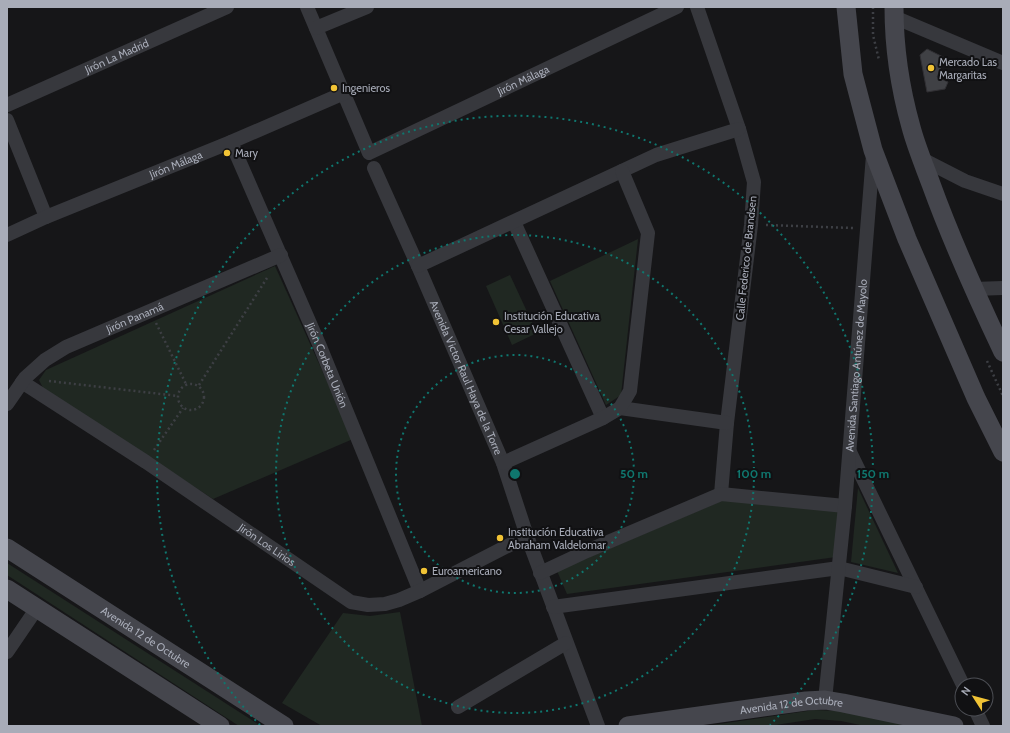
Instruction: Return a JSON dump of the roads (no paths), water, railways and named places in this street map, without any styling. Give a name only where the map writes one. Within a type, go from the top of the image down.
[{"type":"main road","name":"Avenida Santiago Antúnez de Mayolo","points":[[844,10],[853,74],[873,150],[907,239],[976,398],[1003,452]]},
{"type":"main road","points":[[894,12],[897,59],[902,92],[911,128],[939,206],[973,289],[1003,352]]},
{"type":"main road","name":"Avenida 12 de Octubre","points":[[7,548],[284,726]]},
{"type":"main road","points":[[7,589],[220,726]]},
{"type":"main road","name":"Avenida 12 de Octubre","points":[[628,726],[806,701],[825,700],[954,726]]},
{"type":"street","name":"Jirón La Madrid","points":[[7,105],[227,7]]},
{"type":"street","points":[[307,7],[344,92]]},
{"type":"street","points":[[316,28],[367,7]]},
{"type":"street","name":"Jirón Málaga","points":[[7,235],[46,217],[231,142],[344,92],[369,153],[677,7]]},
{"type":"street","name":"Calle Federico de Brandsen","points":[[697,7],[739,129],[754,182],[751,225],[727,424],[721,494]]},
{"type":"street","points":[[894,12],[1003,63]]},
{"type":"street","points":[[7,120],[46,217]]},
{"type":"street","points":[[418,266],[656,155],[739,129]]},
{"type":"street","name":"Jirón Corbeta Unión","points":[[231,142],[322,351],[420,591]]},
{"type":"street","name":"Avenida Santiago Antúnez de Mayolo","points":[[825,700],[850,451],[873,150]]},
{"type":"street","points":[[922,159],[965,181],[1003,194]]},
{"type":"street","name":"Avenida Victor Raul Haya de la Torre","points":[[374,168],[503,463],[540,573],[598,726]]},
{"type":"street","points":[[503,463],[603,418],[620,408],[630,391],[648,233],[622,171]]},
{"type":"street","points":[[514,222],[603,418]]},
{"type":"street","name":"Jirón Panamá","points":[[7,404],[24,380],[45,360],[66,347],[281,255]]},
{"type":"street","points":[[973,289],[1003,288]]},
{"type":"street","name":"Jirón Los Lirios","points":[[24,380],[351,602],[368,605],[385,604],[399,600],[420,591],[527,536]]},
{"type":"street","points":[[620,408],[727,424]]},
{"type":"street","points":[[850,451],[959,677]]},
{"type":"street","points":[[540,573],[587,551],[721,494],[845,506]]},
{"type":"street","points":[[553,607],[839,568],[916,587]]},
{"type":"street","points":[[7,652],[37,608]]},
{"type":"street","points":[[458,707],[566,643]]},
{"type":"place","name":"Mercado Las Margaritas","points":[[931,68]]},
{"type":"place","name":"Ingenieros","points":[[334,88]]},
{"type":"place","name":"Mary","points":[[227,153]]},
{"type":"place","name":"Institución Educativa Cesar Vallejo","points":[[496,322]]},
{"type":"place","name":"Institución Educativa Abraham Valdelomar","points":[[500,538]]},
{"type":"place","name":"Euroamericano","points":[[424,571]]}]
